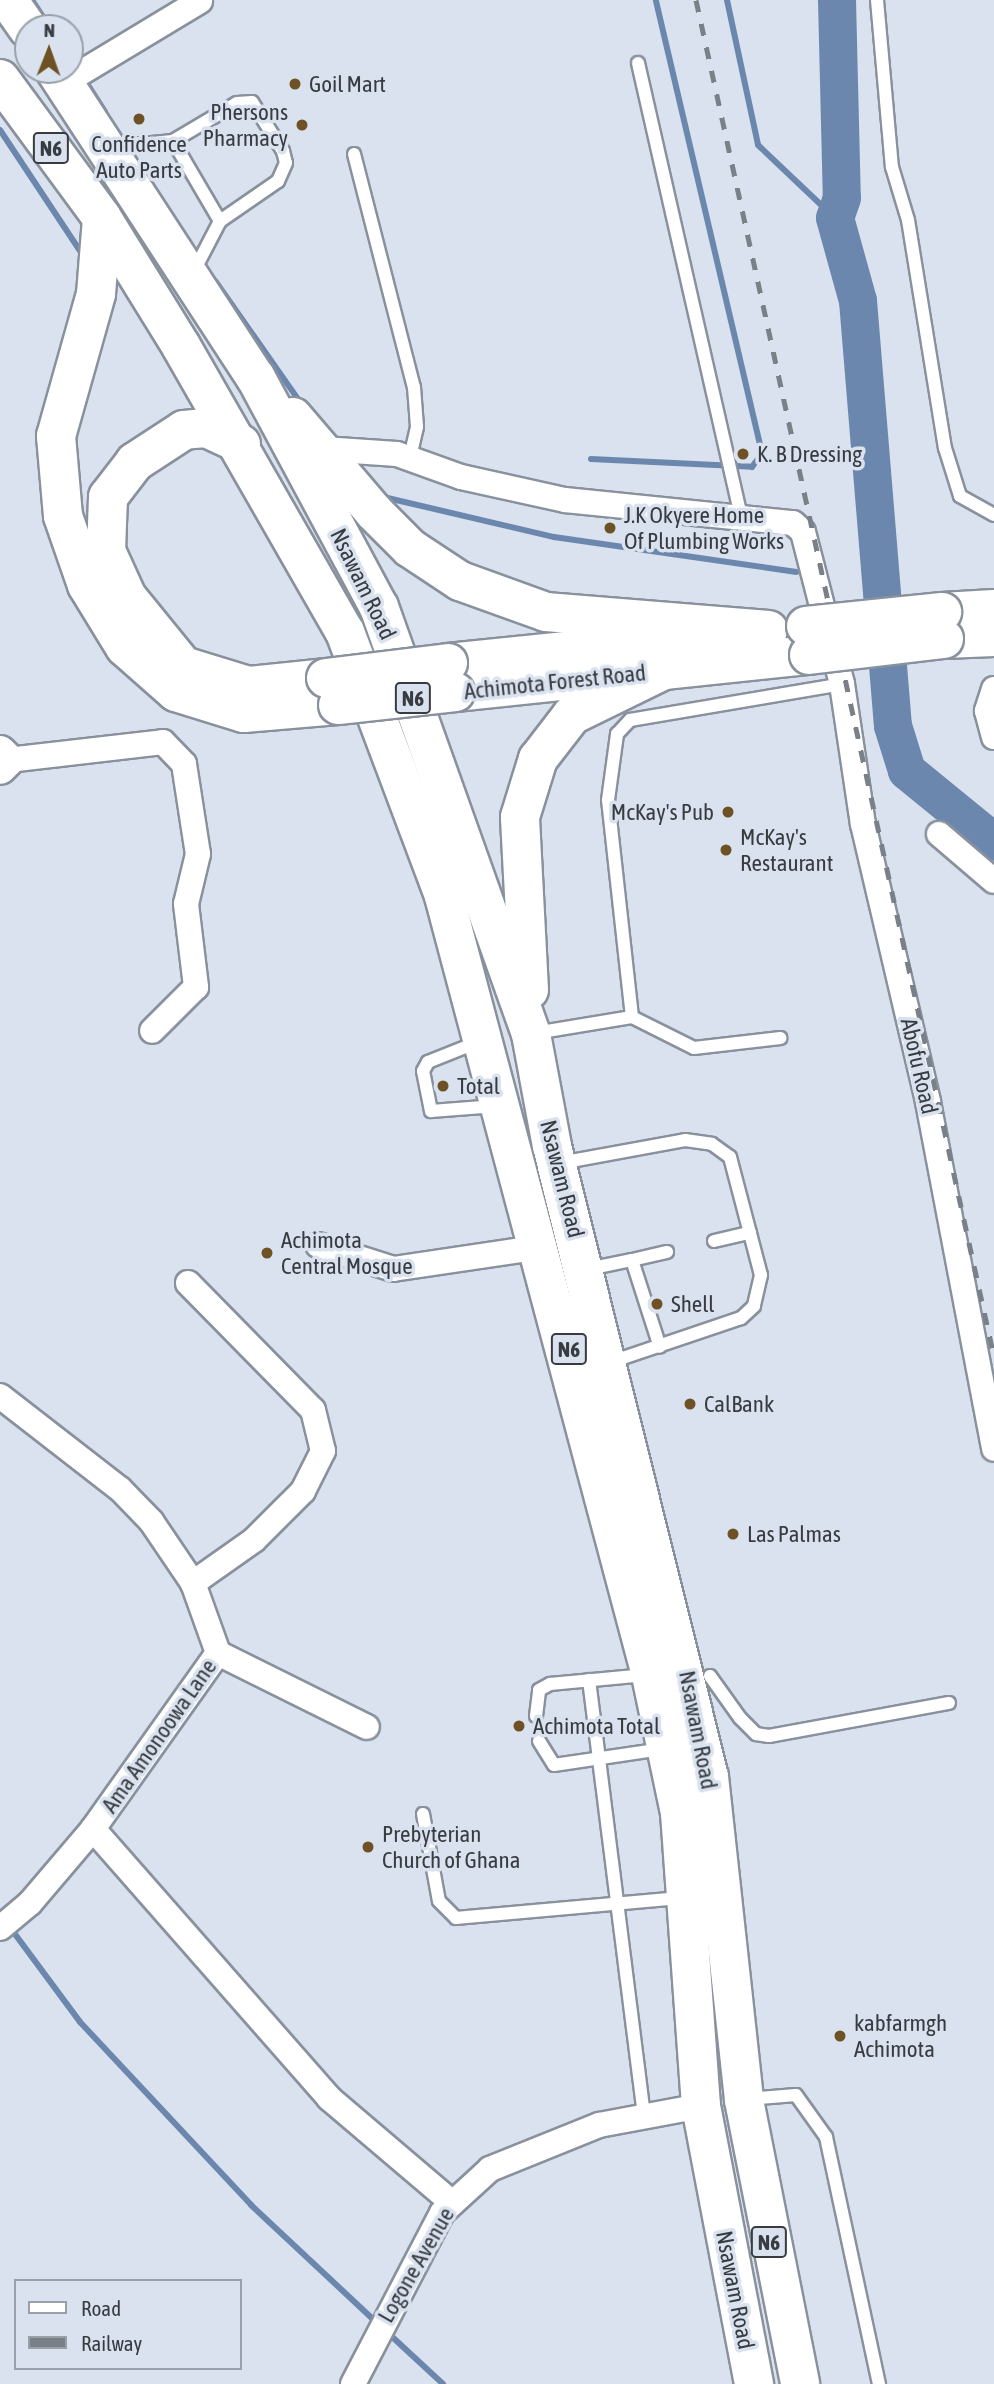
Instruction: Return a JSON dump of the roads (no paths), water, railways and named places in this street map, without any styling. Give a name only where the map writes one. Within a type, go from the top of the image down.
[{"type":"main road","name":"Nsawam Road","points":[[0,79],[102,218],[241,444],[345,632],[414,805],[485,1040],[542,1247],[651,1675],[666,1748],[686,1898],[701,2106],[754,2384]]},
{"type":"main road","name":"Nsawam Road","points":[[64,84],[256,378],[379,607],[531,1034],[557,1164],[609,1363],[709,1777],[744,2100],[800,2384]]},
{"type":"main road","name":"Achimota Forest Road","points":[[102,218],[96,294],[56,436],[63,516],[87,585],[125,646],[176,692],[244,713],[332,692],[768,630],[808,641]]},
{"type":"main road","points":[[256,378],[411,548],[499,598],[546,612],[768,630]]},
{"type":"main road","name":"Achimota Forest Road","points":[[241,444],[206,428],[184,430],[135,461],[108,497],[106,551],[133,606],[183,666],[249,686],[332,692]]},
{"type":"main road","name":"Achimota Forest Road","points":[[451,677],[662,671],[808,641],[943,626],[994,609]]},
{"type":"main road","name":"Achimota Forest Road","points":[[943,626],[994,637]]},
{"type":"main road","points":[[531,1034],[520,817],[538,759],[572,715],[662,671]]},
{"type":"main road","points":[[701,2106],[744,2100]]},
{"type":"street","points":[[84,64],[200,1]]},
{"type":"street","name":"Abofu Road","points":[[323,449],[410,458],[461,477],[565,500],[793,523],[803,532],[842,684],[863,824],[928,1102],[994,1449]]},
{"type":"street","points":[[994,689],[987,711],[994,737]]},
{"type":"street","points":[[3,760],[163,742],[184,764],[198,853],[186,904],[196,987],[152,1031]]},
{"type":"street","points":[[939,834],[994,881]]},
{"type":"street","points":[[318,1245],[393,1269],[542,1247]]},
{"type":"street","points":[[188,1283],[313,1410],[322,1425],[323,1451],[303,1491],[254,1540],[193,1584]]},
{"type":"street","name":"Ama Amonoowa Lane","points":[[0,1396],[120,1489],[193,1584],[218,1653],[93,1829],[30,1903],[0,1928]]},
{"type":"street","points":[[218,1653],[367,1727]]},
{"type":"street","points":[[93,1829],[329,2098],[451,2202]]},
{"type":"street","name":"Logone Avenue","points":[[353,2384],[451,2202],[490,2169],[536,2146],[644,2115],[701,2106]]},
{"type":"lane","points":[[877,0],[892,167],[911,232],[945,449],[960,496],[994,515]]},
{"type":"lane","points":[[638,63],[741,518]]},
{"type":"lane","points":[[105,148],[173,141],[237,103],[252,102],[283,151],[286,163],[278,181],[220,221],[190,278]]},
{"type":"lane","points":[[173,141],[220,221]]},
{"type":"lane","points":[[354,155],[414,387],[417,427],[410,458]]},
{"type":"lane","points":[[632,1017],[608,800],[617,734],[630,720],[842,684]]},
{"type":"lane","points":[[531,1034],[632,1017],[694,1048],[780,1038]]},
{"type":"lane","points":[[485,1040],[428,1062],[423,1071],[431,1111],[503,1105]]},
{"type":"lane","points":[[557,1164],[685,1140],[712,1144],[730,1157],[761,1275],[754,1306],[741,1318],[609,1363]]},
{"type":"lane","points":[[714,1241],[750,1233]]},
{"type":"lane","points":[[584,1270],[667,1252]]},
{"type":"lane","points":[[632,1260],[660,1347]]},
{"type":"lane","points":[[536,1716],[539,1690],[589,1680],[651,1675]]},
{"type":"lane","points":[[710,1676],[748,1726],[769,1736],[949,1703]]},
{"type":"lane","points":[[589,1680],[615,1904],[644,2115]]},
{"type":"lane","points":[[539,1741],[554,1765],[666,1748]]},
{"type":"lane","points":[[423,1814],[439,1901],[456,1918],[686,1898]]},
{"type":"lane","points":[[744,2100],[796,2095],[826,2137],[879,2384]]},
{"type":"waterway","points":[[32,0],[41,14]]},
{"type":"waterway","points":[[591,459],[752,467],[762,453],[656,0]]},
{"type":"waterway","points":[[727,0],[758,145],[835,218]]},
{"type":"waterway","points":[[837,0],[842,198],[835,218],[858,301],[893,726],[907,771],[994,842]]},
{"type":"waterway","points":[[84,79],[105,112]]},
{"type":"waterway","points":[[0,130],[84,257]]},
{"type":"waterway","points":[[216,282],[302,405]]},
{"type":"waterway","points":[[379,496],[554,537],[796,572]]},
{"type":"waterway","points":[[9,1926],[80,2022],[251,2205],[377,2323]]},
{"type":"waterway","points":[[388,2333],[443,2384]]},
{"type":"railway","points":[[696,0],[994,1356]]},
{"type":"place","name":"Goil Mart","points":[[295,84]]},
{"type":"place","name":"Confidence Auto Parts","points":[[139,119]]},
{"type":"place","name":"Phersons Pharmacy","points":[[302,125]]},
{"type":"place","name":"K. B Dressing","points":[[743,454]]},
{"type":"place","name":"J.K Okyere Home Of Plumbing Works","points":[[610,528]]},
{"type":"place","name":"McKay's Pub","points":[[728,812]]},
{"type":"place","name":"McKay's Restaurant","points":[[726,850]]},
{"type":"place","name":"Total","points":[[443,1086]]},
{"type":"place","name":"Achimota Central Mosque","points":[[267,1253]]},
{"type":"place","name":"Shell","points":[[657,1304]]},
{"type":"place","name":"CalBank","points":[[690,1404]]},
{"type":"place","name":"Las Palmas","points":[[733,1534]]},
{"type":"place","name":"Achimota Total","points":[[519,1726]]},
{"type":"place","name":"Prebyterian Church of Ghana","points":[[368,1847]]},
{"type":"place","name":"kabfarmgh Achimota","points":[[840,2036]]}]
